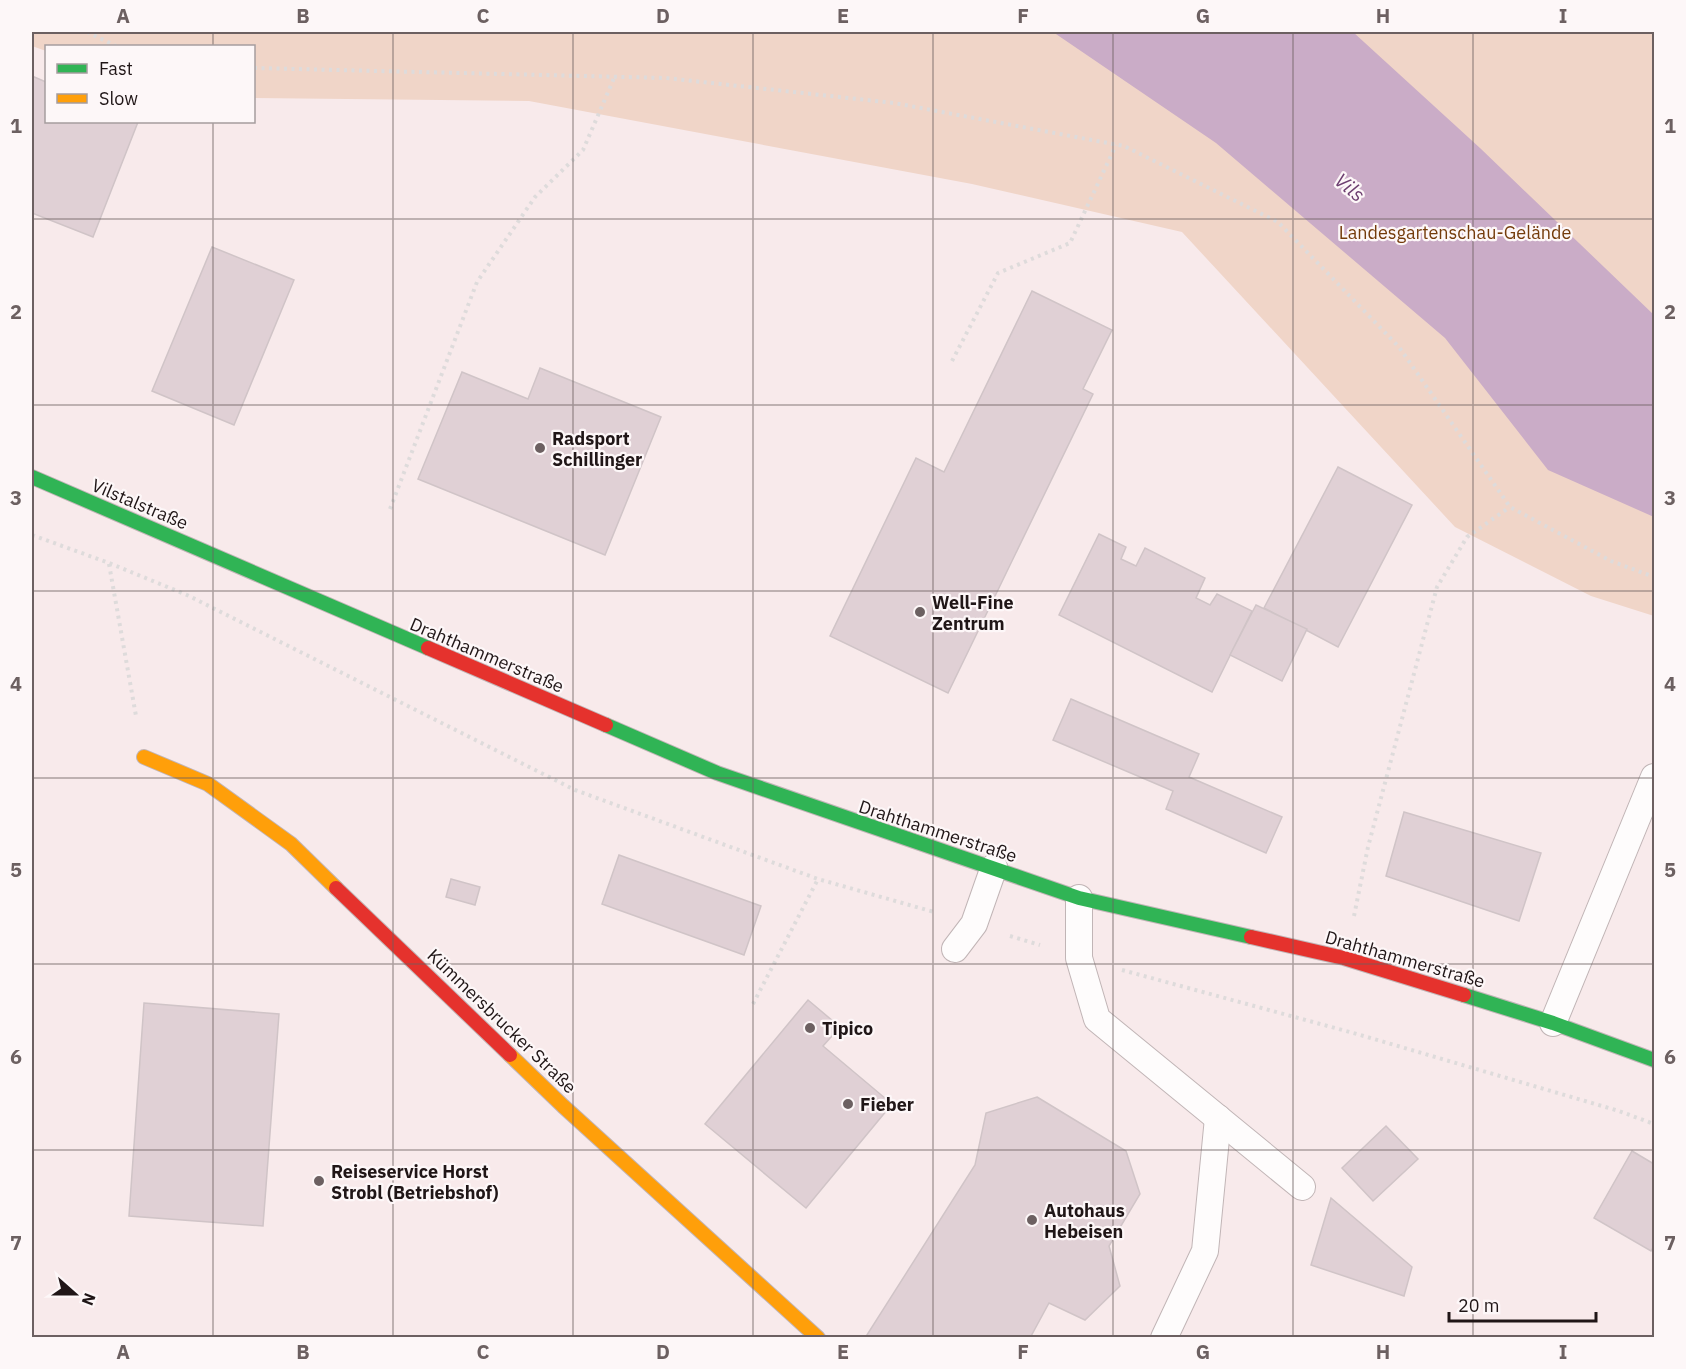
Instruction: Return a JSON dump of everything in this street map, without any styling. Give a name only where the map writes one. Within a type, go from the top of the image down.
[{"type":"main road","name":"Vilstalstraße","points":[[32,477],[234,564]]},
{"type":"main road","name":"Drahthammerstraße","points":[[234,564],[717,773],[889,834],[994,867],[1079,898],[1344,958],[1553,1023],[1654,1060]]},
{"type":"main road","name":"Kümmersbrucker Straße","points":[[144,757],[208,784],[291,844],[563,1106],[818,1338]]},
{"type":"lane","points":[[1553,1023],[1654,777]]},
{"type":"lane","points":[[955,949],[974,924],[994,867]]},
{"type":"lane","points":[[1079,898],[1078,958],[1097,1019],[1302,1187]]},
{"type":"lane","points":[[1164,1338],[1205,1251],[1218,1118]]},
{"type":"path","points":[[87,32],[114,45]]},
{"type":"path","points":[[255,68],[666,78],[894,103],[1124,146],[1278,222],[1399,348],[1510,507],[1611,561],[1654,577]]},
{"type":"path","points":[[390,509],[477,282],[535,196],[583,150],[615,76]]},
{"type":"path","points":[[952,361],[998,273],[1070,243],[1116,145]]},
{"type":"path","points":[[1344,958],[1368,847],[1437,587],[1467,537],[1510,507]]},
{"type":"path","points":[[109,563],[144,757]]},
{"type":"path","points":[[753,1004],[818,879]]},
{"type":"green space","name":"Landesgartenschau-Gelände","points":[[32,32],[1654,32],[1654,616],[1591,596],[1455,527],[1182,232],[972,184],[529,101],[255,98],[255,45],[45,45],[45,51],[32,46]]},
{"type":"water","name":"Vils","points":[[1053,32],[1353,32],[1480,148],[1654,315],[1654,517],[1548,470],[1445,338],[1216,143]]},
{"type":"building","points":[[32,76],[45,82],[45,123],[138,123],[93,237],[32,213]]},
{"type":"building","points":[[212,247],[294,280],[234,425],[152,391]]},
{"type":"building","points":[[1032,291],[1112,330],[1083,389],[1093,394],[948,693],[830,636],[916,458],[944,472]]},
{"type":"building","name":"Radsport Schillinger","points":[[540,368],[661,417],[605,555],[418,479],[462,372],[528,399]]},
{"type":"building","points":[[1338,467],[1412,505],[1338,647],[1264,608]]},
{"type":"building","points":[[1099,534],[1126,547],[1121,559],[1136,566],[1145,548],[1205,578],[1196,598],[1210,605],[1217,594],[1252,611],[1212,692],[1059,615]]},
{"type":"building","points":[[1256,605],[1307,629],[1282,681],[1230,655]]},
{"type":"building","points":[[1071,699],[1199,754],[1189,777],[1282,817],[1266,853],[1166,809],[1173,791],[1053,740]]},
{"type":"building","points":[[1404,812],[1541,853],[1519,921],[1386,876]]},
{"type":"building","points":[[619,855],[761,906],[744,955],[602,904]]},
{"type":"building","points":[[451,879],[480,887],[475,905],[446,897]]},
{"type":"building","points":[[808,1000],[840,1027],[823,1046],[892,1104],[806,1208],[705,1124]]},
{"type":"building","points":[[144,1003],[279,1014],[263,1226],[129,1216]]},
{"type":"building","name":"Autohaus Hebeisen","points":[[1037,1097],[1126,1151],[1140,1194],[1109,1246],[1120,1286],[1085,1320],[1049,1303],[1030,1338],[865,1338],[975,1165],[986,1113]]},
{"type":"building","points":[[1386,1126],[1418,1159],[1373,1201],[1342,1168]]},
{"type":"building","points":[[1632,1151],[1654,1164],[1654,1246],[1651,1251],[1594,1218]]},
{"type":"building","points":[[1331,1198],[1412,1267],[1404,1296],[1311,1265]]},
{"type":"traffic: fast","points":[[32,477],[428,648]]},
{"type":"traffic: fast","points":[[606,725],[717,773],[1079,898],[1251,937]]},
{"type":"traffic: fast","points":[[1464,995],[1553,1023],[1654,1060]]},
{"type":"traffic: slow","points":[[144,757],[208,784],[291,844],[336,888]]},
{"type":"traffic: slow","points":[[510,1055],[818,1338]]},
{"type":"traffic: jam","points":[[428,648],[606,725]]},
{"type":"traffic: jam","points":[[336,888],[510,1055]]},
{"type":"traffic: jam","points":[[1251,937],[1344,958],[1464,995]]},
{"type":"place","name":"Radsport Schillinger","points":[[540,448]]},
{"type":"place","name":"Well-Fine Zentrum","points":[[920,612]]},
{"type":"place","name":"Tipico","points":[[810,1028]]},
{"type":"place","name":"Fieber","points":[[848,1104]]},
{"type":"place","name":"Reiseservice Horst Strobl (Betriebshof)","points":[[319,1181]]},
{"type":"place","name":"Autohaus Hebeisen","points":[[1032,1220]]}]
